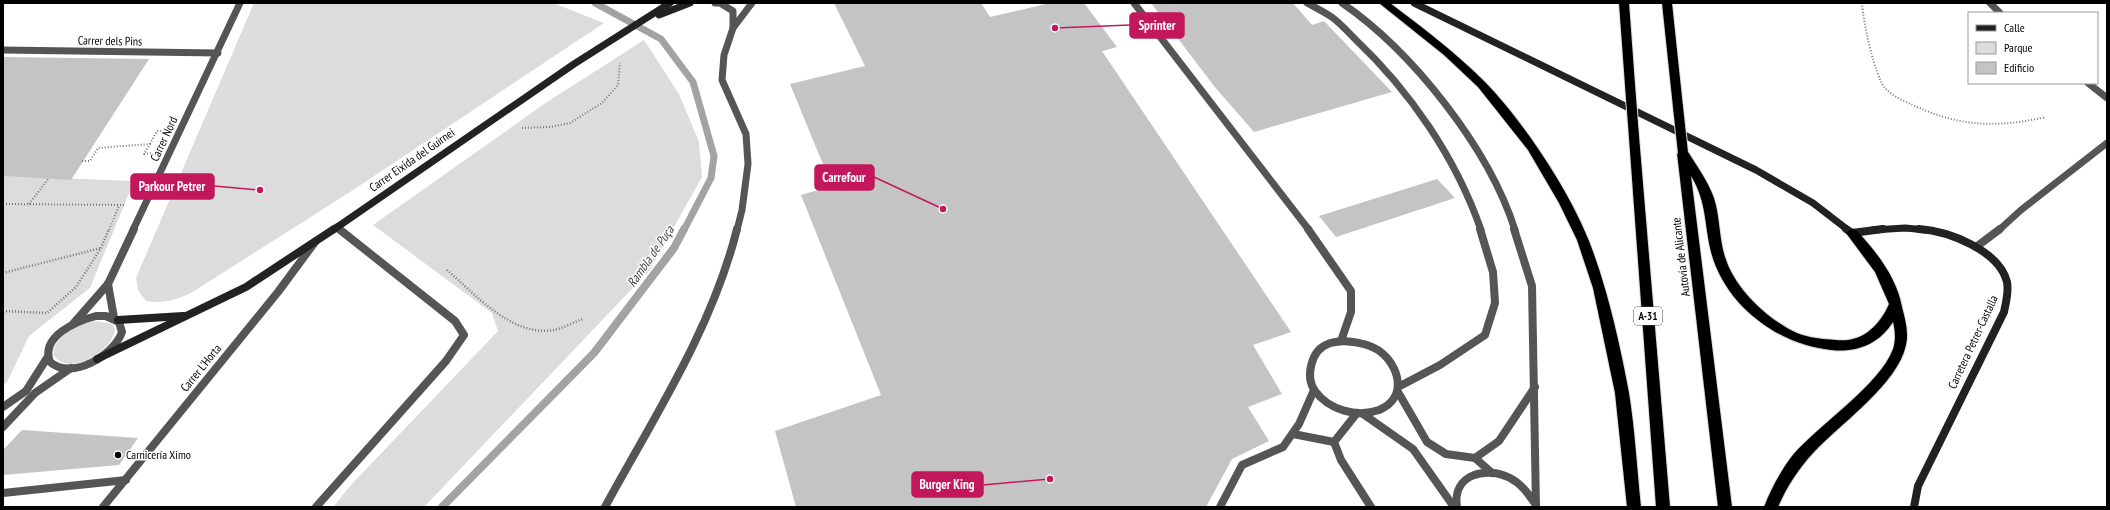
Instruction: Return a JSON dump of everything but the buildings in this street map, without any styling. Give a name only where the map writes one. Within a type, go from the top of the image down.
[{"type":"highway","points":[[1384,3],[1448,53],[1482,85],[1532,148],[1565,203],[1584,240],[1599,288],[1622,393],[1634,507]]},
{"type":"highway","name":"A-31","points":[[1624,3],[1664,507]]},
{"type":"highway","name":"Autovía de Alicante","points":[[1667,3],[1683,153],[1725,507]]},
{"type":"highway","points":[[1683,153],[1708,199],[1721,265],[1730,282],[1761,317],[1804,341],[1845,346],[1863,343],[1879,332],[1891,317],[1896,303]]},
{"type":"highway","points":[[1771,507],[1775,494],[1800,455],[1882,378],[1899,348],[1901,325],[1896,303],[1881,270],[1868,250],[1852,233]]},
{"type":"street","name":"Carrer Nord","points":[[73,324],[108,284],[218,53],[240,3]]},
{"type":"street","points":[[647,19],[670,3]]},
{"type":"street","points":[[647,19],[690,3]]},
{"type":"street","points":[[605,507],[696,342],[728,266],[742,210],[748,164],[746,134],[722,80],[724,55],[733,28],[733,11],[720,3],[715,3]]},
{"type":"street","points":[[733,28],[752,3]]},
{"type":"street","points":[[1134,3],[1324,249],[1351,291],[1351,312],[1341,341]]},
{"type":"street","points":[[1307,3],[1333,18],[1378,61],[1412,103],[1440,146],[1470,199],[1491,264],[1495,303],[1485,335],[1440,365],[1399,389],[1393,401],[1385,408],[1360,414],[1334,442]]},
{"type":"street","points":[[1342,3],[1368,21],[1406,58],[1447,106],[1491,174],[1510,215],[1532,286],[1536,506]]},
{"type":"street","points":[[1414,3],[1756,170],[1813,203],[1852,233]]},
{"type":"street","points":[[1990,3],[1999,12]]},
{"type":"street","name":"Carrer Eixida del Guirnei","points":[[96,359],[246,287],[316,242],[568,68],[647,19]]},
{"type":"street","name":"Carrer dels Pins","points":[[3,50],[218,53]]},
{"type":"street","points":[[2089,84],[2107,98]]},
{"type":"street","points":[[1976,247],[1990,238],[2021,210],[2107,143]]},
{"type":"street","points":[[316,507],[446,361],[464,335],[455,321],[337,227]]},
{"type":"street","name":"Carretera Petrer-Castalla","points":[[1852,233],[1880,229],[1924,229],[1956,236],[1976,247],[1997,262],[2003,271],[2008,286],[2008,296],[2004,312],[1918,486],[1914,507]]},
{"type":"street","name":"Carrer L'Horta","points":[[103,507],[278,292],[316,242]]},
{"type":"street","points":[[3,426],[35,393],[71,368],[96,359],[108,352],[119,338],[122,326],[116,319],[108,284]]},
{"type":"street","name":"Carrer Eixida del Guirnei","points":[[116,319],[187,315]]},
{"type":"street","points":[[3,407],[26,391],[47,358],[47,350],[52,341],[73,324],[96,316],[116,319]]},
{"type":"street","points":[[1454,507],[1413,448],[1360,414],[1332,406],[1314,390],[1309,377],[1309,363],[1316,352],[1327,344],[1341,341],[1355,341],[1369,345],[1382,353],[1392,362],[1398,374],[1399,389],[1427,442],[1446,454],[1475,458],[1492,473]]},
{"type":"street","points":[[47,358],[51,364],[55,366],[71,368]]},
{"type":"street","points":[[1475,458],[1499,441],[1535,387]]},
{"type":"street","points":[[1220,507],[1242,465],[1283,447],[1299,424],[1314,390]]},
{"type":"street","points":[[1293,434],[1334,442]]},
{"type":"street","points":[[1334,442],[1341,460],[1371,507]]},
{"type":"street","points":[[1475,458],[1475,474]]},
{"type":"street","points":[[1457,507],[1458,490],[1464,480],[1475,474],[1492,473],[1510,478],[1526,490],[1536,506]]},
{"type":"street","points":[[3,493],[126,480]]},
{"type":"path","points":[[1862,3],[1863,24],[1883,86],[1899,98],[1928,114],[1958,123],[1985,126],[2016,124],[2046,117]]},
{"type":"path","points":[[522,128],[550,127],[570,123],[602,103],[618,85],[620,63]]},
{"type":"path","points":[[151,153],[144,154],[157,131]]},
{"type":"path","points":[[82,161],[90,161],[98,148],[150,144]]},
{"type":"path","points":[[29,204],[49,178]]},
{"type":"path","points":[[3,204],[128,205]]},
{"type":"path","points":[[3,311],[47,314],[76,287],[101,248],[119,206]]},
{"type":"path","points":[[3,273],[101,248]]},
{"type":"path","points":[[447,270],[505,318],[526,328],[554,330],[583,319]]},
{"type":"green space","points":[[254,3],[553,3],[604,23],[350,192],[191,293],[169,301],[146,301],[138,290],[136,278]]},
{"type":"green space","points":[[644,40],[679,94],[699,142],[702,177],[650,270],[424,507],[333,507],[351,485],[498,331],[492,313],[373,225],[547,102]]},
{"type":"green space","points":[[3,176],[134,181],[90,288],[29,336],[7,382],[3,385]]},
{"type":"green space","points":[[96,321],[112,324],[115,329],[113,337],[108,345],[101,351],[92,357],[74,364],[65,363],[58,360],[54,356],[53,351],[55,346],[62,337],[75,327]]},
{"type":"waterway","name":"Rambla de Puça","points":[[595,3],[661,39],[693,82],[714,156],[711,178],[684,230]]},
{"type":"waterway","name":"Rambla de Puça","points":[[442,507],[594,353],[674,248],[684,229]]},
{"type":"place","name":"Sprinter","points":[[1055,28]]},
{"type":"place","name":"Parkour Petrer","points":[[260,190]]},
{"type":"place","name":"Carrefour","points":[[943,209]]},
{"type":"place","name":"Carnicería Ximo","points":[[118,455]]},
{"type":"place","name":"Burger King","points":[[1050,479]]}]
